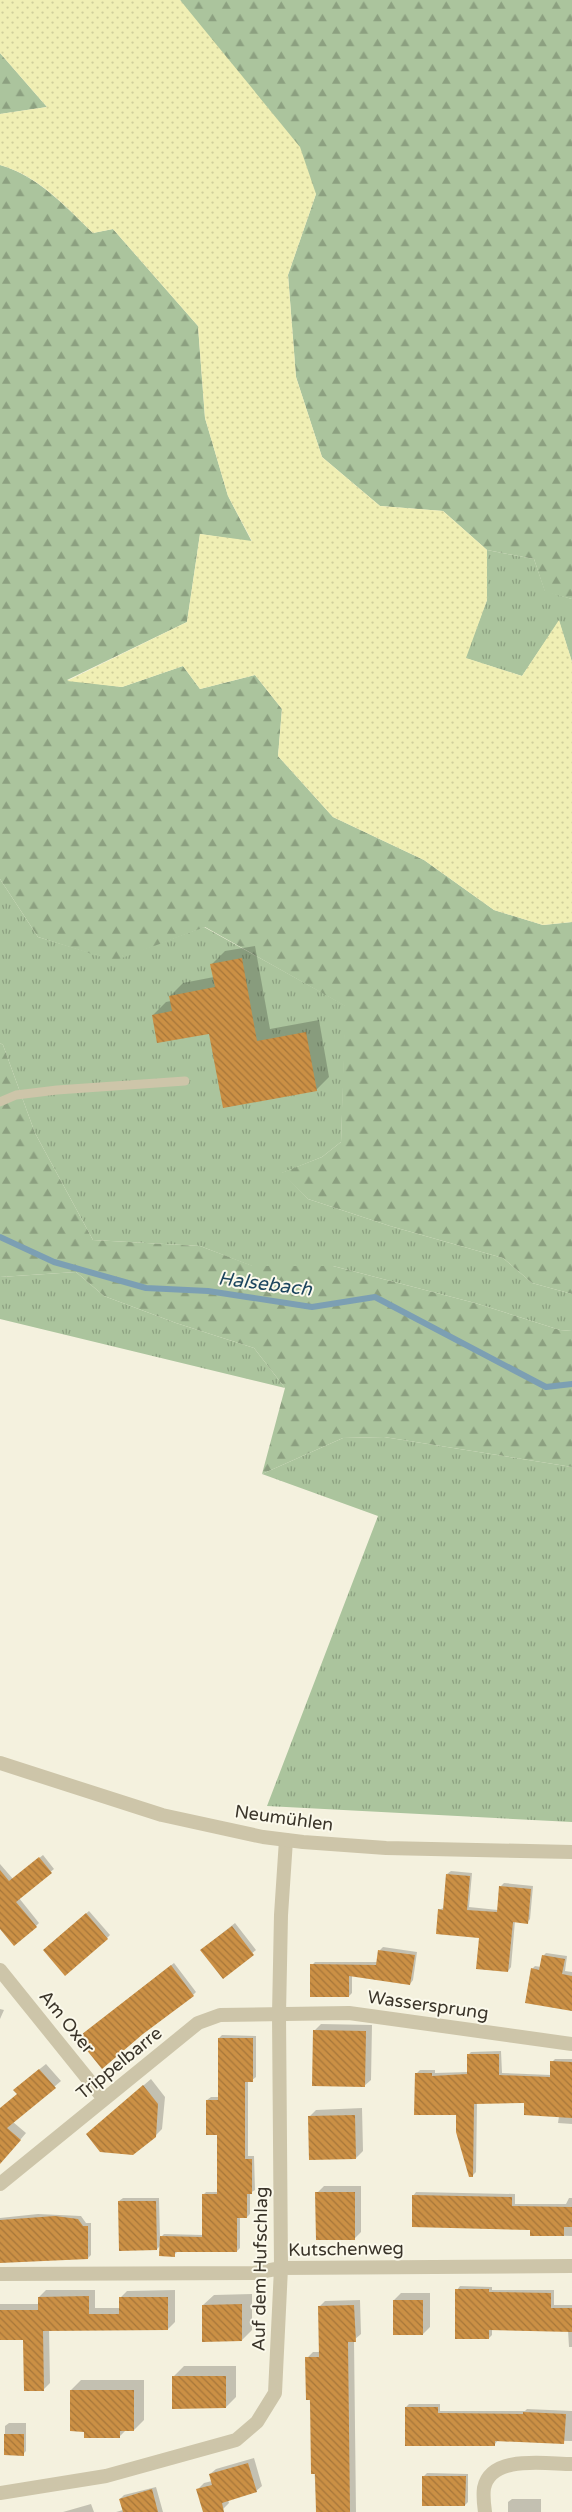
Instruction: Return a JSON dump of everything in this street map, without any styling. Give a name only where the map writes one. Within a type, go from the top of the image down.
[{"type":"street","name":"Neumühlen","points":[[0,1763],[162,1814],[286,1840],[386,1848],[572,1852]]},
{"type":"street","name":"Auf dem Hufschlag","points":[[0,2493],[106,2476],[214,2448],[236,2440],[257,2422],[275,2393],[281,2268],[279,2014],[281,1915],[286,1840]]},
{"type":"street","name":"Am Oxer","points":[[0,1970],[104,2099]]},
{"type":"street","name":"Wassersprung","points":[[279,2014],[349,2013],[572,2044]]},
{"type":"street","name":"Trippelbarre","points":[[0,2184],[198,2022],[220,2015],[279,2014]]},
{"type":"street","name":"Kutschenweg","points":[[0,2274],[254,2273],[281,2268],[572,2266]]},
{"type":"street","points":[[485,2512],[484,2487],[494,2471],[501,2467],[508,2464],[572,2464]]},
{"type":"lane","points":[[0,1102],[16,1095],[57,1090],[185,1080]]},
{"type":"green space","points":[[180,0],[572,0],[572,599],[545,592],[534,559],[487,550],[443,511],[380,506],[322,457],[296,377],[288,275],[316,194]]},
{"type":"green space","points":[[0,53],[47,107],[0,114]]},
{"type":"green space","points":[[0,165],[27,176],[39,184],[93,233],[113,229],[198,326],[205,418],[228,496],[252,542],[200,534],[187,622],[67,680],[122,687],[183,666],[200,689],[255,675],[282,709],[278,756],[333,817],[424,860],[494,910],[543,925],[572,922],[572,1294],[532,1283],[503,1258],[390,1226],[308,1199],[281,1173],[322,1157],[341,1142],[345,1006],[205,927],[114,961],[38,937],[0,879]]},
{"type":"green space","points":[[487,550],[534,559],[545,591],[572,599],[572,662],[559,621],[522,676],[465,658],[487,600]]},
{"type":"green space","points":[[0,879],[38,937],[114,960],[204,927],[346,1006],[341,1142],[322,1157],[282,1173],[308,1199],[390,1226],[503,1258],[532,1283],[572,1294],[572,1331],[560,1330],[475,1303],[333,1266],[252,1266],[200,1246],[93,1240],[35,1133],[3,1045],[0,1043]]},
{"type":"green space","points":[[0,1043],[3,1045],[35,1133],[93,1240],[200,1246],[253,1266],[333,1266],[475,1303],[560,1330],[572,1331],[572,1467],[384,1437],[343,1438],[262,1474],[285,1388],[254,1348],[176,1323],[104,1296],[76,1272],[0,1277]]},
{"type":"green space","points":[[76,1272],[104,1296],[176,1323],[254,1348],[285,1388],[0,1319],[0,1277]]},
{"type":"green space","points":[[384,1437],[572,1467],[572,1822],[267,1806],[378,1516],[262,1474],[343,1438]]},
{"type":"sand","points":[[0,0],[180,0],[300,147],[316,194],[288,275],[296,377],[322,457],[380,506],[443,511],[487,550],[487,600],[466,658],[522,676],[559,620],[572,662],[572,922],[543,925],[494,910],[424,860],[333,817],[278,756],[282,709],[255,675],[200,689],[183,666],[122,687],[67,681],[187,622],[200,534],[252,541],[228,496],[205,418],[198,326],[113,229],[93,233],[39,184],[27,176],[0,165],[0,114],[47,107],[0,53]]},
{"type":"building","points":[[242,958],[257,1041],[306,1032],[317,1091],[223,1108],[209,1034],[157,1043],[152,1015],[172,1011],[169,996],[215,987],[210,964]]},
{"type":"building","points":[[39,1857],[52,1873],[16,1902],[37,1927],[14,1946],[0,1929],[0,1870],[9,1881]]},
{"type":"building","points":[[446,1874],[470,1876],[467,1910],[497,1912],[499,1886],[531,1889],[528,1924],[513,1922],[508,1972],[476,1969],[479,1938],[436,1934],[438,1909],[443,1910]]},
{"type":"building","points":[[86,1913],[108,1939],[65,1976],[43,1950]]},
{"type":"building","points":[[232,1926],[254,1955],[223,1979],[200,1950]]},
{"type":"building","points":[[378,1950],[415,1955],[410,1985],[349,1976],[349,1997],[310,1997],[310,1964],[376,1965]]},
{"type":"building","points":[[542,1955],[565,1959],[562,1974],[572,1976],[572,2011],[525,2003],[531,1968],[539,1970]]},
{"type":"building","points":[[171,1965],[194,1996],[143,2034],[102,2069],[77,2038]]},
{"type":"building","points":[[313,2030],[366,2031],[365,2087],[312,2086]]},
{"type":"building","points":[[218,2038],[253,2038],[253,2082],[245,2082],[245,2159],[252,2159],[252,2194],[247,2194],[247,2218],[237,2218],[237,2252],[175,2252],[175,2257],[159,2256],[160,2236],[202,2237],[202,2194],[217,2194],[217,2135],[206,2135],[206,2100],[218,2100]]},
{"type":"building","points":[[467,2054],[499,2054],[499,2075],[550,2077],[550,2061],[572,2062],[572,2118],[524,2115],[524,2103],[474,2104],[473,2177],[469,2177],[456,2132],[456,2115],[414,2115],[415,2073],[432,2073],[432,2076],[467,2074]]},
{"type":"building","points":[[39,2069],[56,2088],[7,2128],[21,2140],[0,2164],[0,2108],[17,2094],[13,2090]]},
{"type":"building","points":[[143,2085],[158,2104],[156,2137],[133,2155],[100,2152],[86,2134]]},
{"type":"building","points":[[355,2115],[356,2159],[309,2160],[308,2116]]},
{"type":"building","points":[[315,2192],[355,2192],[355,2240],[316,2240]]},
{"type":"building","points":[[412,2195],[512,2197],[512,2206],[572,2207],[572,2227],[564,2227],[564,2236],[530,2236],[530,2230],[412,2227]]},
{"type":"building","points":[[118,2201],[156,2201],[157,2250],[119,2251]]},
{"type":"building","points":[[55,2216],[78,2219],[83,2226],[88,2226],[88,2259],[0,2263],[0,2220]]},
{"type":"building","points":[[455,2289],[489,2289],[489,2292],[551,2293],[551,2308],[572,2308],[572,2332],[489,2330],[489,2339],[455,2339]]},
{"type":"building","points":[[89,2296],[89,2314],[119,2314],[119,2297],[168,2297],[168,2330],[43,2331],[44,2391],[24,2391],[23,2340],[0,2340],[0,2310],[38,2310],[38,2297]]},
{"type":"building","points":[[393,2300],[423,2300],[423,2335],[393,2335]]},
{"type":"building","points":[[242,2304],[242,2341],[202,2342],[202,2305]]},
{"type":"building","points":[[354,2305],[356,2342],[348,2342],[350,2512],[316,2512],[315,2474],[311,2474],[310,2400],[306,2400],[305,2357],[319,2357],[318,2306]]},
{"type":"building","points":[[172,2376],[226,2376],[226,2408],[172,2409]]},
{"type":"building","points":[[70,2390],[134,2390],[134,2431],[120,2431],[120,2438],[84,2438],[84,2432],[70,2431]]},
{"type":"building","points":[[405,2407],[438,2407],[438,2413],[523,2414],[523,2412],[566,2414],[564,2444],[495,2441],[495,2446],[405,2446]]},
{"type":"building","points":[[4,2434],[24,2434],[24,2456],[4,2455]]},
{"type":"building","points":[[248,2463],[257,2492],[222,2503],[224,2512],[203,2512],[196,2489],[212,2485],[209,2474]]},
{"type":"building","points":[[422,2476],[466,2476],[465,2506],[422,2506]]},
{"type":"building","points":[[152,2489],[158,2512],[123,2512],[119,2499]]},
{"type":"waterway","name":"Halsebach","points":[[0,1237],[54,1262],[146,1288],[208,1291],[312,1307],[375,1297],[546,1387],[572,1384]]}]
